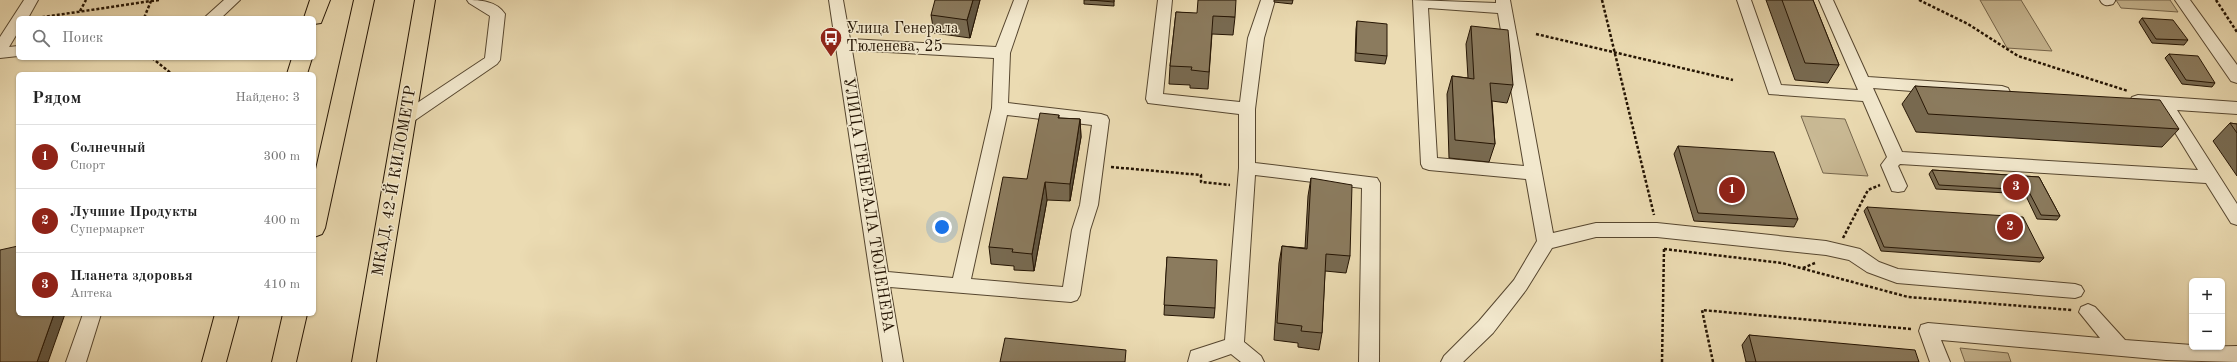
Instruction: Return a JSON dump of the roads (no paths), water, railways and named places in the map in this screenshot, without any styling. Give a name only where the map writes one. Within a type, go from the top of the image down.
[{"type":"highway","points":[[315,16],[320,0]]},
{"type":"highway","points":[[316,219],[364,0]]},
{"type":"highway","name":"МКАД, 42-Й КИЛОМЕТР","points":[[364,362],[425,0]]},
{"type":"highway","points":[[298,72],[301,60]]},
{"type":"highway","points":[[214,362],[226,316]]},
{"type":"highway","points":[[284,362],[295,316]]},
{"type":"street","points":[[21,16],[31,0]]},
{"type":"street","points":[[214,16],[233,0]]},
{"type":"street","points":[[405,119],[492,60],[498,14],[474,0]]},
{"type":"street","name":"УЛИЦА ГЕНЕРАЛА ТЮЛЕНЕВА","points":[[836,0],[893,362]]},
{"type":"street","points":[[960,286],[1000,108],[1002,53],[1021,0]]},
{"type":"street","points":[[1165,0],[1154,99],[1247,109]]},
{"type":"street","points":[[1234,345],[1247,168],[1247,109],[1256,38],[1268,0]]},
{"type":"street","points":[[1744,0],[1775,90],[1865,89],[2014,92]]},
{"type":"street","points":[[1826,0],[1896,158]]},
{"type":"street","points":[[2182,0],[2237,77]]},
{"type":"street","points":[[1451,362],[1486,327],[1520,285],[1546,242],[1534,173],[1504,4],[1420,1],[1429,164],[1534,173]]},
{"type":"street","points":[[0,49],[16,24]]},
{"type":"street","points":[[843,44],[1002,53]]},
{"type":"street","points":[[0,53],[16,51]]},
{"type":"street","points":[[2127,96],[2165,103],[2237,108]]},
{"type":"street","points":[[2165,103],[2213,177],[2237,218]]},
{"type":"street","points":[[880,279],[1072,295],[1081,230],[1089,205],[1101,120],[1000,108]]},
{"type":"street","points":[[1898,186],[1889,165],[1896,158],[2213,177]]},
{"type":"street","points":[[1247,168],[1371,183],[1369,362]]},
{"type":"street","points":[[1546,242],[1596,230],[1657,230],[1840,251],[1854,254],[1873,267],[1897,276],[2075,291]]},
{"type":"street","points":[[2088,312],[2120,348]]},
{"type":"street","points":[[76,362],[91,316]]},
{"type":"street","points":[[1940,362],[1928,331],[2120,348],[2168,357],[2237,354]]},
{"type":"street","points":[[1198,362],[1198,356],[1234,345]]},
{"type":"street","points":[[1234,345],[1254,362]]},
{"type":"place","name":"Улица Генерала Тюленева, 25","points":[[831,58]]},
{"type":"place","name":"Планета здоровья","points":[[2016,187]]},
{"type":"place","name":"Солнечный","points":[[1732,190]]},
{"type":"place","name":"Лучшие Продукты","points":[[2010,227]]}]
